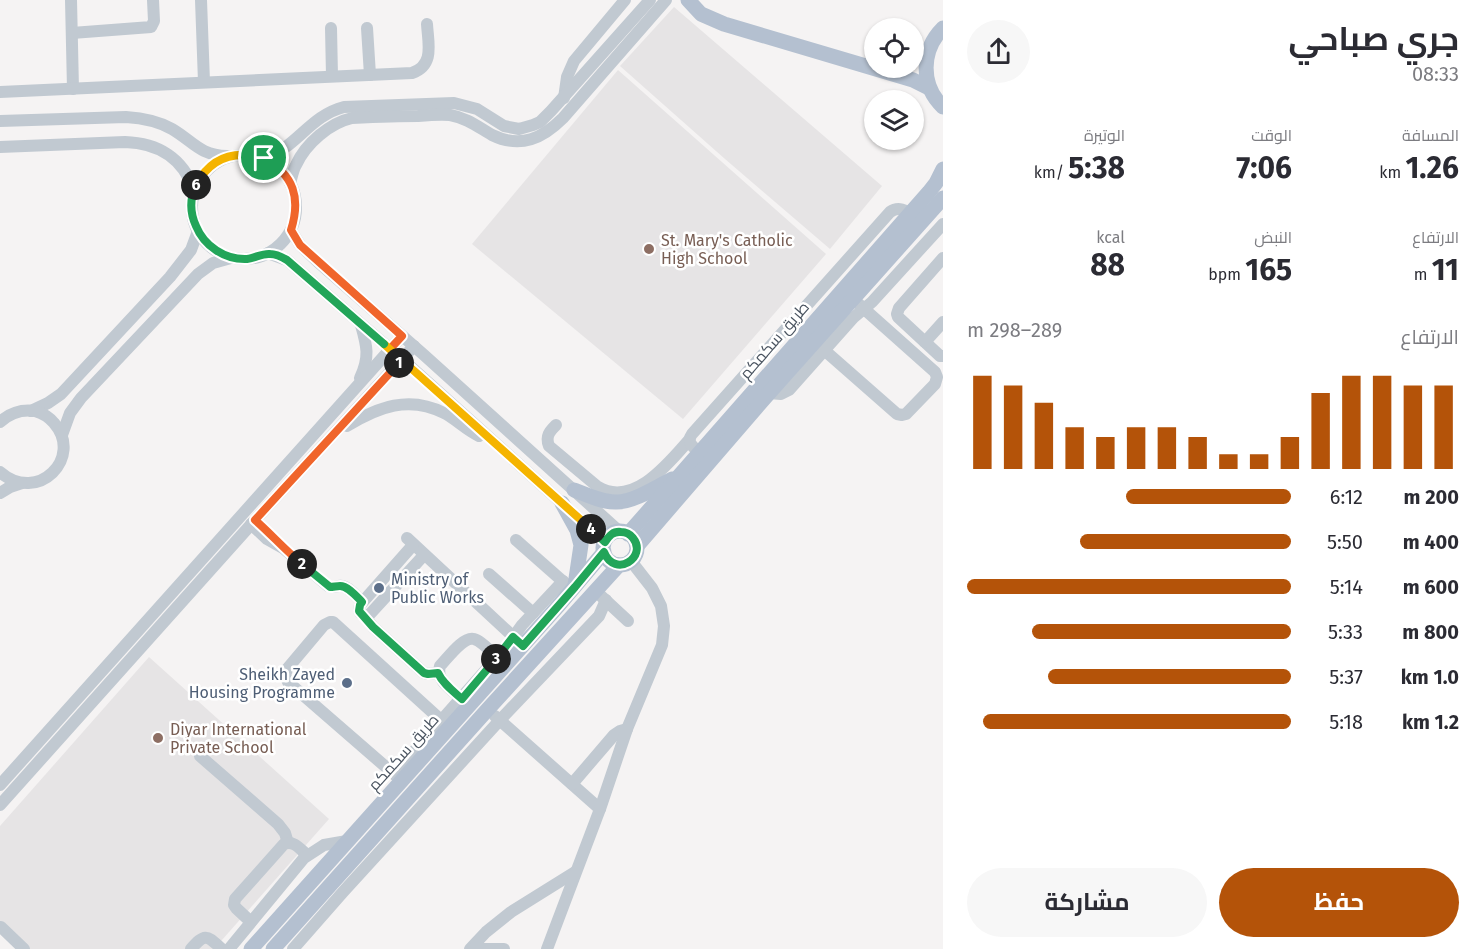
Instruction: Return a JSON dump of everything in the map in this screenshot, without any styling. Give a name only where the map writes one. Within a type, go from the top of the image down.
[{"type":"main road","points":[[688,0],[701,14],[724,24],[913,80],[929,88]]},
{"type":"main road","points":[[941,107],[929,88],[926,71],[927,54],[933,39],[943,28]]},
{"type":"main road","name":"طريق سكمكم","points":[[628,537],[678,477],[694,446],[910,213],[936,183],[943,169]]},
{"type":"main road","name":"طريق سكمكم","points":[[628,537],[769,393],[819,346],[858,304],[943,198]]},
{"type":"main road","points":[[574,490],[608,502],[619,502],[632,499],[678,477]]},
{"type":"main road","points":[[562,503],[577,530],[581,545],[570,586]]},
{"type":"main road","points":[[612,534],[628,537],[636,554],[625,563],[611,562],[606,556],[605,547],[612,534]]},
{"type":"main road","name":"طريق سكمكم","points":[[251,949],[518,641],[605,547]]},
{"type":"main road","name":"طريق سكمكم","points":[[273,949],[488,709],[601,595],[625,563]]},
{"type":"street","points":[[71,0],[73,88]]},
{"type":"street","points":[[72,33],[151,27],[154,24],[153,0]]},
{"type":"street","points":[[201,0],[204,82]]},
{"type":"street","points":[[564,98],[567,77],[574,61],[625,0]]},
{"type":"street","points":[[264,158],[278,153],[318,118],[334,109],[344,107],[454,103],[477,110],[504,126],[526,128],[540,122],[564,98],[650,0]]},
{"type":"street","points":[[290,183],[297,163],[313,141],[331,126],[352,118],[446,115],[464,118],[493,135],[507,140],[523,141],[538,137],[563,118],[666,0]]},
{"type":"street","points":[[0,92],[412,73],[424,68],[427,62],[427,24]]},
{"type":"street","points":[[331,28],[332,76]]},
{"type":"street","points":[[367,28],[370,75]]},
{"type":"street","points":[[0,121],[126,117],[151,120],[173,130],[208,154],[228,157]]},
{"type":"street","points":[[0,147],[126,142],[146,144],[156,147],[172,158],[187,175],[194,190]]},
{"type":"street","points":[[240,154],[264,158],[279,168],[290,183],[296,198],[296,215],[291,230],[281,244],[268,253],[244,259],[232,258],[208,245],[198,231],[192,211],[194,190],[207,169],[220,160],[240,154]]},
{"type":"street","points":[[858,304],[872,303],[943,224]]},
{"type":"street","points":[[291,230],[300,245],[628,537]]},
{"type":"street","points":[[31,411],[62,394],[170,277],[191,250],[198,231]]},
{"type":"street","points":[[927,242],[943,257],[897,310],[898,317],[940,356],[943,356]]},
{"type":"street","points":[[268,253],[287,260],[402,359],[562,503],[605,547]]},
{"type":"street","points":[[0,493],[22,483],[39,482],[52,473],[61,460],[62,435],[70,413],[81,398],[188,283],[209,266],[232,258]]},
{"type":"street","points":[[819,346],[897,414],[902,415],[910,411],[935,384],[937,374],[858,304]]},
{"type":"street","points":[[925,342],[943,322]]},
{"type":"street","points":[[356,387],[364,371],[367,357],[367,344],[361,324]]},
{"type":"street","points":[[0,785],[402,336]]},
{"type":"street","points":[[0,805],[414,346]]},
{"type":"street","points":[[333,434],[378,409],[406,404],[436,410],[476,435],[490,438]]},
{"type":"street","points":[[0,421],[15,412],[31,411],[47,416],[62,435]]},
{"type":"street","points":[[556,424],[548,434],[549,446],[598,487],[615,493],[633,489],[694,446]]},
{"type":"street","points":[[0,472],[7,478],[22,483]]},
{"type":"street","points":[[253,522],[267,539],[283,548],[328,586],[334,588],[344,586],[362,602]]},
{"type":"street","points":[[442,721],[336,624],[330,622],[324,625],[287,669],[285,675],[286,679],[398,778],[442,721],[497,658],[518,641],[519,629],[533,613],[570,586],[516,540]]},
{"type":"street","points":[[438,673],[428,674],[420,670],[373,627],[361,614],[359,608],[410,542],[518,641]]},
{"type":"street","points":[[364,615],[370,614],[424,555]]},
{"type":"street","points":[[547,949],[600,809],[627,729],[662,645],[663,615],[657,596],[652,588],[625,563]]},
{"type":"street","points":[[489,574],[533,613]]},
{"type":"street","points":[[601,595],[628,621]]},
{"type":"street","points":[[293,949],[343,891],[500,720],[599,616],[601,595]]},
{"type":"street","points":[[462,699],[440,677],[438,673],[440,666],[467,639],[476,640],[497,658]]},
{"type":"street","points":[[488,709],[600,809]]},
{"type":"street","points":[[572,784],[614,735],[627,729]]},
{"type":"street","points":[[200,756],[278,824],[285,832],[288,843]]},
{"type":"street","points":[[229,949],[298,864],[324,846],[347,841]]},
{"type":"street","points":[[251,922],[236,908],[235,899],[281,847],[288,843],[295,844],[308,855]]},
{"type":"street","points":[[472,949],[486,932],[511,912],[575,872]]},
{"type":"street","points":[[1,927],[24,949]]},
{"type":"street","points":[[191,949],[200,939],[206,938],[222,949]]},
{"type":"street","points":[[472,949],[504,949]]},
{"type":"shaded area","points":[[674,7],[882,186],[830,249],[620,66]]},
{"type":"shaded area","name":"St. Mary's Catholic High School","points":[[618,70],[826,254],[683,419],[472,244]]},
{"type":"shaded area","name":"Diyar International Private School","points":[[149,657],[329,819],[214,949],[17,949],[0,933],[0,826]]},
{"type":"place","name":"St. Mary's Catholic High School","points":[[649,249]]},
{"type":"place","name":"Ministry of Public Works","points":[[379,588]]},
{"type":"place","name":"Sheikh Zayed Housing Programme","points":[[347,683]]},
{"type":"place","name":"Diyar International Private School","points":[[158,738]]},
{"type":"route","points":[[264,158],[240,154],[228,157],[213,164],[202,175],[194,190],[192,211],[198,231],[208,245],[232,258],[244,259],[268,253],[287,260],[390,349],[402,359],[605,542],[612,534],[624,532],[636,542],[637,550],[634,558],[624,564],[611,562],[604,552],[523,646],[513,637],[462,699],[447,686],[438,673],[424,673],[373,627],[359,611],[362,602],[346,587],[328,586],[283,548],[255,520],[402,359],[390,349],[402,336],[296,240],[291,230],[296,215],[296,198],[285,175],[264,158]]}]
